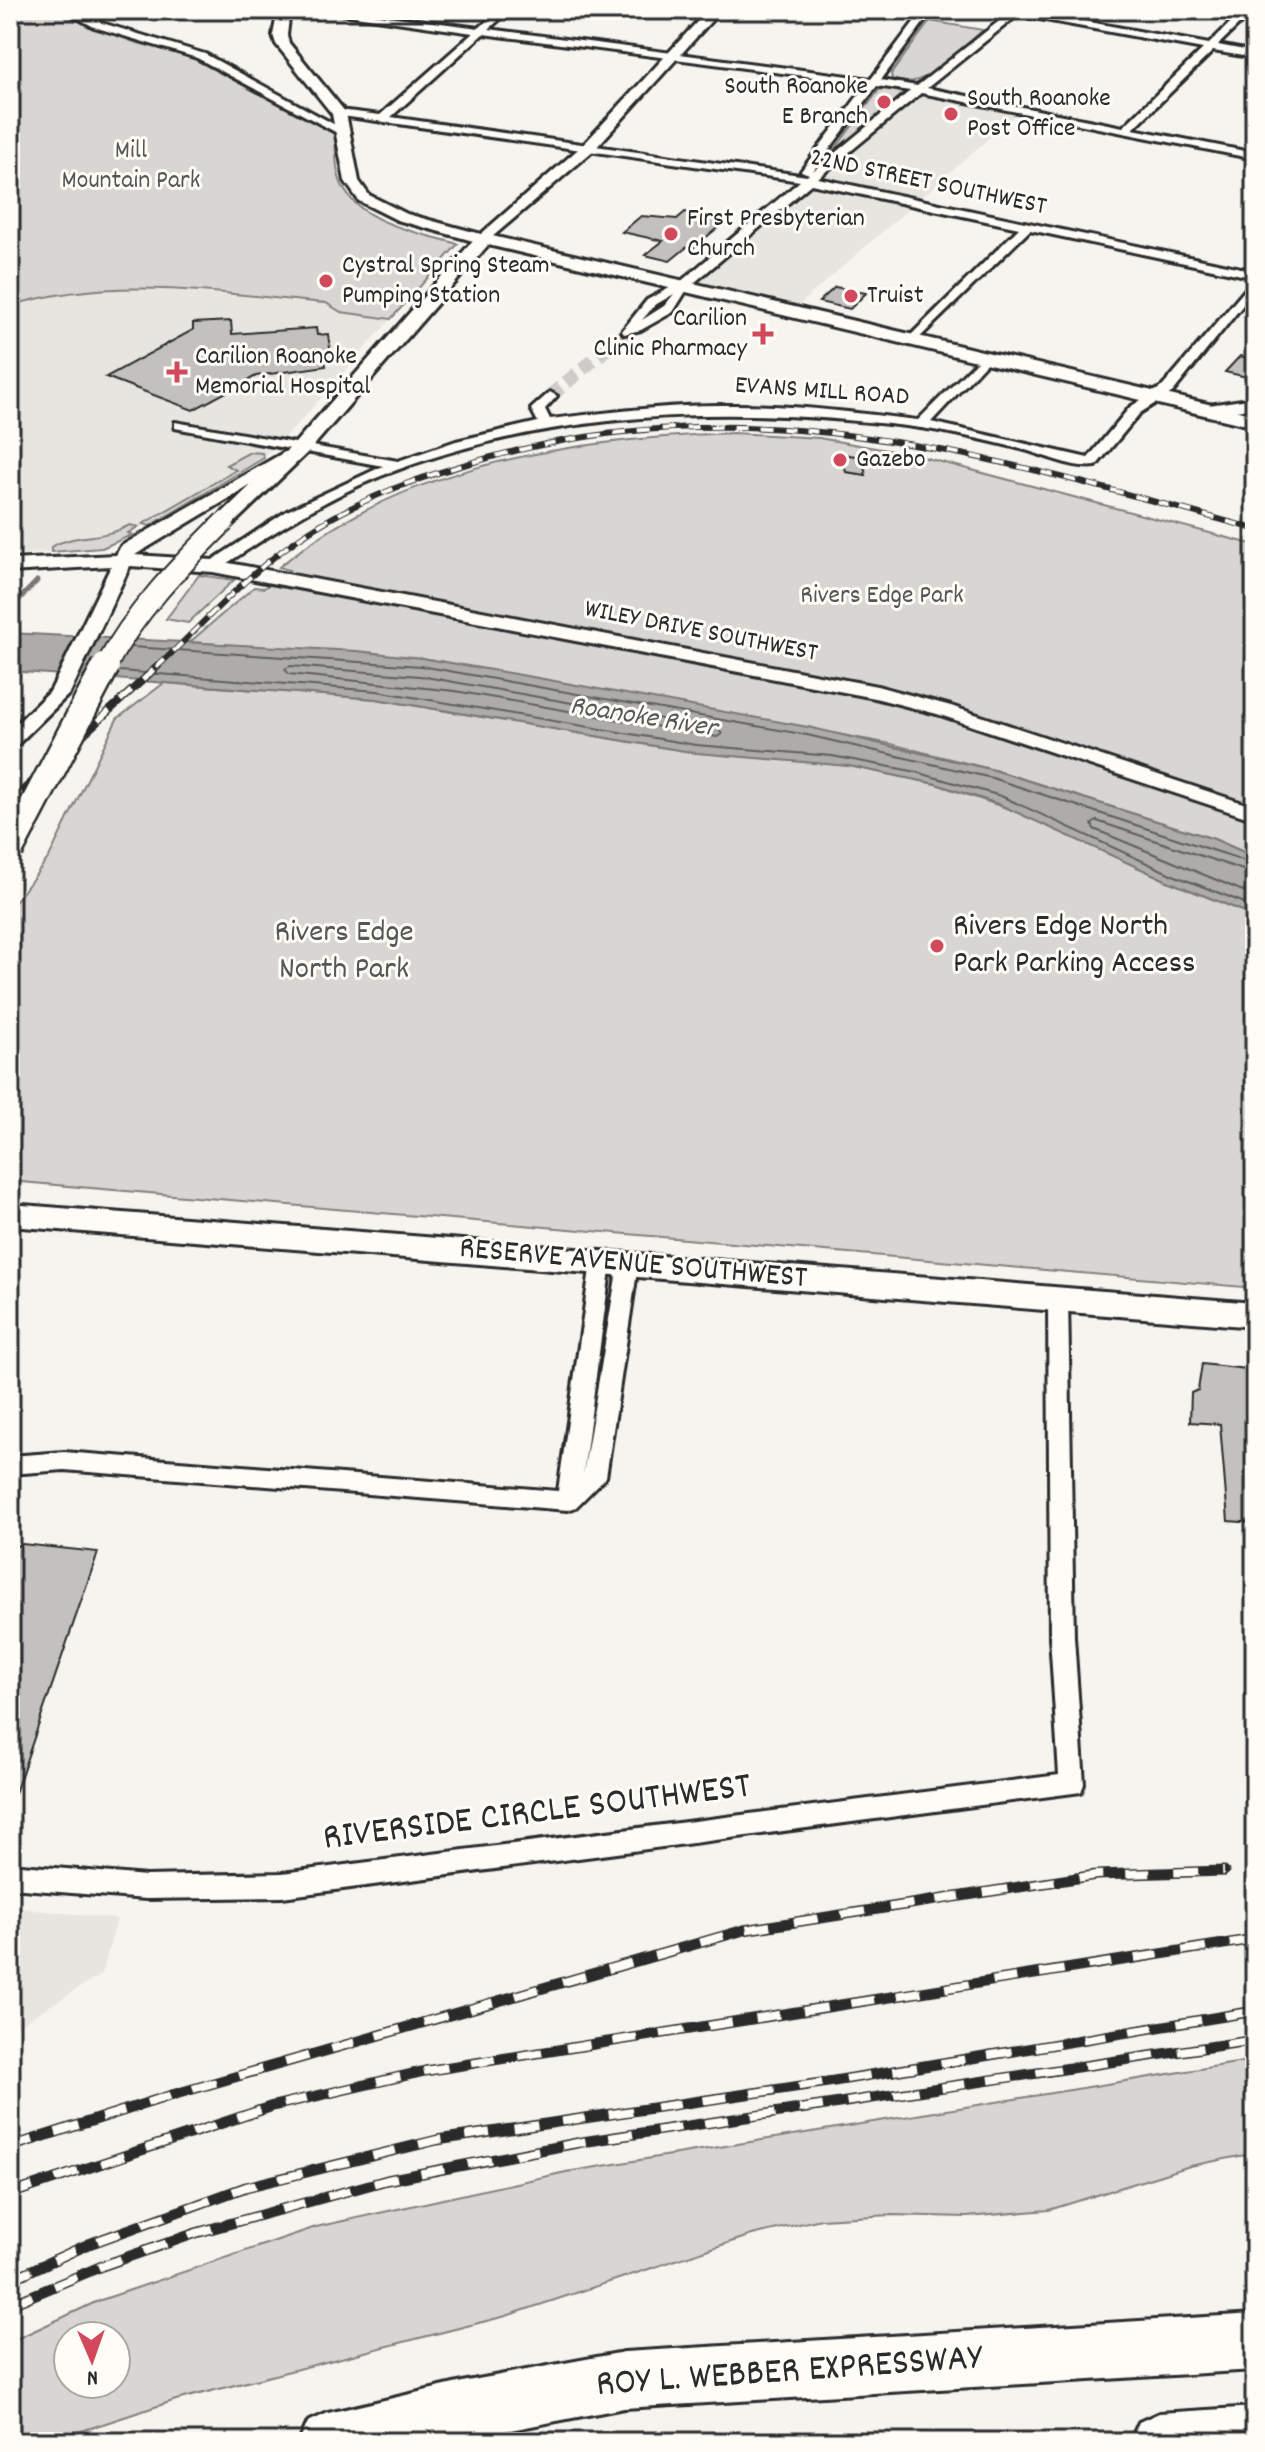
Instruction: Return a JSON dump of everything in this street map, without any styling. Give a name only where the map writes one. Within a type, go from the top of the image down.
[{"type":"highway","name":"ROY L. WEBBER EXPRESSWAY","points":[[328,2442],[453,2412],[624,2380],[1255,2342]]},
{"type":"highway","points":[[1159,2442],[1255,2436]]},
{"type":"main road","points":[[10,850],[124,632],[178,567],[302,447],[484,239],[1255,421]]},
{"type":"main road","name":"RESERVE AVENUE SOUTHWEST","points":[[10,1215],[1255,1315]]},
{"type":"street","points":[[68,10],[98,25],[201,56],[345,133]]},
{"type":"street","points":[[284,10],[280,35],[283,44],[339,113],[352,181],[364,198],[402,217],[484,239],[589,147],[715,10]]},
{"type":"street","points":[[318,10],[877,82],[1255,156]]},
{"type":"street","points":[[382,119],[505,10]]},
{"type":"street","points":[[810,180],[806,172],[877,82],[928,10]]},
{"type":"street","points":[[1126,130],[1249,10]]},
{"type":"street","points":[[683,286],[1014,11],[1255,55]]},
{"type":"street","name":"22ND STREET SOUTHWEST","points":[[339,113],[810,180],[1255,275]]},
{"type":"street","points":[[913,340],[1027,227]]},
{"type":"street","points":[[1155,398],[1170,387],[1255,282]]},
{"type":"street","points":[[922,424],[985,357]]},
{"type":"street","points":[[546,424],[538,409],[550,396]]},
{"type":"street","name":"EVANS MILL ROAD","points":[[213,566],[308,503],[394,464],[466,440],[546,424],[665,410],[742,408],[922,424],[1091,463],[1135,410],[1155,398]]},
{"type":"street","points":[[1209,410],[1255,403]]},
{"type":"street","points":[[180,425],[394,464]]},
{"type":"street","points":[[10,741],[49,707],[60,693],[123,560],[138,541],[302,447]]},
{"type":"street","name":"WILEY DRIVE SOUTHWEST","points":[[10,566],[123,560],[213,566],[896,697],[1255,814]]},
{"type":"street","points":[[10,1465],[64,1461],[568,1501],[595,1477],[614,1264]]},
{"type":"street","name":"RIVERSIDE CIRCLE SOUTHWEST","points":[[10,1876],[132,1889],[207,1891],[1072,1784],[1062,1637],[1058,1299]]},
{"type":"shaded area","points":[[919,89],[1021,110],[791,312],[683,286]]},
{"type":"shaded area","name":"Carilion Roanoke Memorial Hospital","points":[[129,287],[326,303],[341,312],[391,319],[296,426],[261,459],[109,545],[10,556],[10,306],[80,290]]},
{"type":"shaded area","points":[[10,1907],[117,1919],[102,1974],[10,2030]]},
{"type":"green space","name":"Mill Mountain Park","points":[[10,10],[52,10],[134,42],[191,57],[335,134],[339,177],[346,193],[357,205],[406,230],[458,244],[391,319],[341,312],[326,303],[167,289],[88,291],[49,296],[10,306]]},
{"type":"green space","points":[[930,21],[983,30],[929,75],[904,82],[892,79],[891,74]]},
{"type":"green space","points":[[891,88],[904,94],[817,166],[832,153],[879,90]]},
{"type":"green space","name":"Rivers Edge Park","points":[[734,433],[819,438],[915,455],[1255,545],[1255,857],[1214,839],[994,770],[891,744],[422,658],[190,642],[254,587],[264,588],[289,570],[279,567],[328,531],[381,503],[437,480],[554,450],[674,436]]},
{"type":"green space","points":[[250,452],[262,453],[264,458],[150,526],[143,524],[236,470],[226,465]]},
{"type":"green space","points":[[130,525],[138,527],[128,533],[132,535],[102,548],[51,552],[51,547],[61,542],[109,533]]},
{"type":"green space","points":[[199,575],[234,580],[188,623],[166,619]]},
{"type":"green space","name":"Rivers Edge North Park","points":[[164,683],[376,699],[666,748],[849,766],[936,784],[1032,817],[1170,882],[1255,916],[1255,1288],[10,1181],[10,909],[49,857],[117,719]]},
{"type":"green space","points":[[1255,2060],[1255,2153],[1190,2166],[1049,2210],[967,2217],[891,2215],[821,2219],[752,2235],[506,2316],[176,2400],[48,2442],[10,2442],[10,2342],[52,2322],[52,2400],[132,2400],[132,2320],[57,2320],[98,2301],[316,2227],[566,2172]]},
{"type":"water","name":"Roanoke River","points":[[10,633],[357,651],[422,658],[808,727],[994,770],[1214,839],[1255,857],[1255,916],[1170,882],[998,804],[936,784],[849,766],[696,753],[376,699],[10,671]]},
{"type":"building","name":"First Presbyterian Church","points":[[685,212],[726,221],[693,248],[687,247],[670,261],[645,255],[663,241],[622,232],[641,216],[677,219]]},
{"type":"building","name":"Truist","points":[[835,287],[866,293],[850,309],[819,302]]},
{"type":"building","points":[[231,321],[232,334],[316,328],[317,335],[328,334],[331,356],[324,356],[326,366],[256,376],[193,410],[106,377],[193,330],[193,323]]},
{"type":"building","points":[[1240,356],[1255,359],[1255,379],[1225,372]]},
{"type":"building","points":[[842,454],[862,457],[866,475],[846,472]]},
{"type":"building","points":[[1202,1364],[1255,1370],[1255,1523],[1228,1521],[1220,1424],[1190,1422],[1191,1393],[1198,1390]]},
{"type":"building","points":[[22,1544],[98,1552],[13,1799],[10,1799],[10,1548]]},
{"type":"waterway","points":[[10,609],[37,581]]},
{"type":"tunnel","points":[[550,396],[628,331]]},
{"type":"railway","points":[[156,668],[268,561],[310,531],[352,507],[396,488],[488,458],[588,437],[685,427],[781,429],[875,439],[1063,477],[1255,529]]},
{"type":"railway","points":[[10,802],[158,666]]},
{"type":"railway","points":[[10,2147],[172,2095],[744,1930],[1096,1875],[1224,1871]]},
{"type":"railway","points":[[10,2194],[273,2106],[425,2071],[1255,1939]]},
{"type":"railway","points":[[10,2280],[89,2244],[246,2187],[437,2140],[828,2082],[1255,2011]]},
{"type":"railway","points":[[10,2305],[102,2266],[196,2233],[387,2180],[582,2142],[1255,2040]]},
{"type":"place","name":"South Roanoke E Branch","points":[[884,102]]},
{"type":"place","name":"South Roanoke Post Office","points":[[951,114]]},
{"type":"place","name":"First Presbyterian Church","points":[[671,234]]},
{"type":"place","name":"Cystral Spring Steam Pumping Station","points":[[326,281]]},
{"type":"place","name":"Truist","points":[[851,296]]},
{"type":"place","name":"Carilion Clinic Pharmacy","points":[[763,334]]},
{"type":"place","name":"Carilion Roanoke Memorial Hospital","points":[[177,372]]},
{"type":"place","name":"Gazebo","points":[[840,460]]},
{"type":"place","name":"Rivers Edge North Park Parking Access","points":[[937,946]]}]
